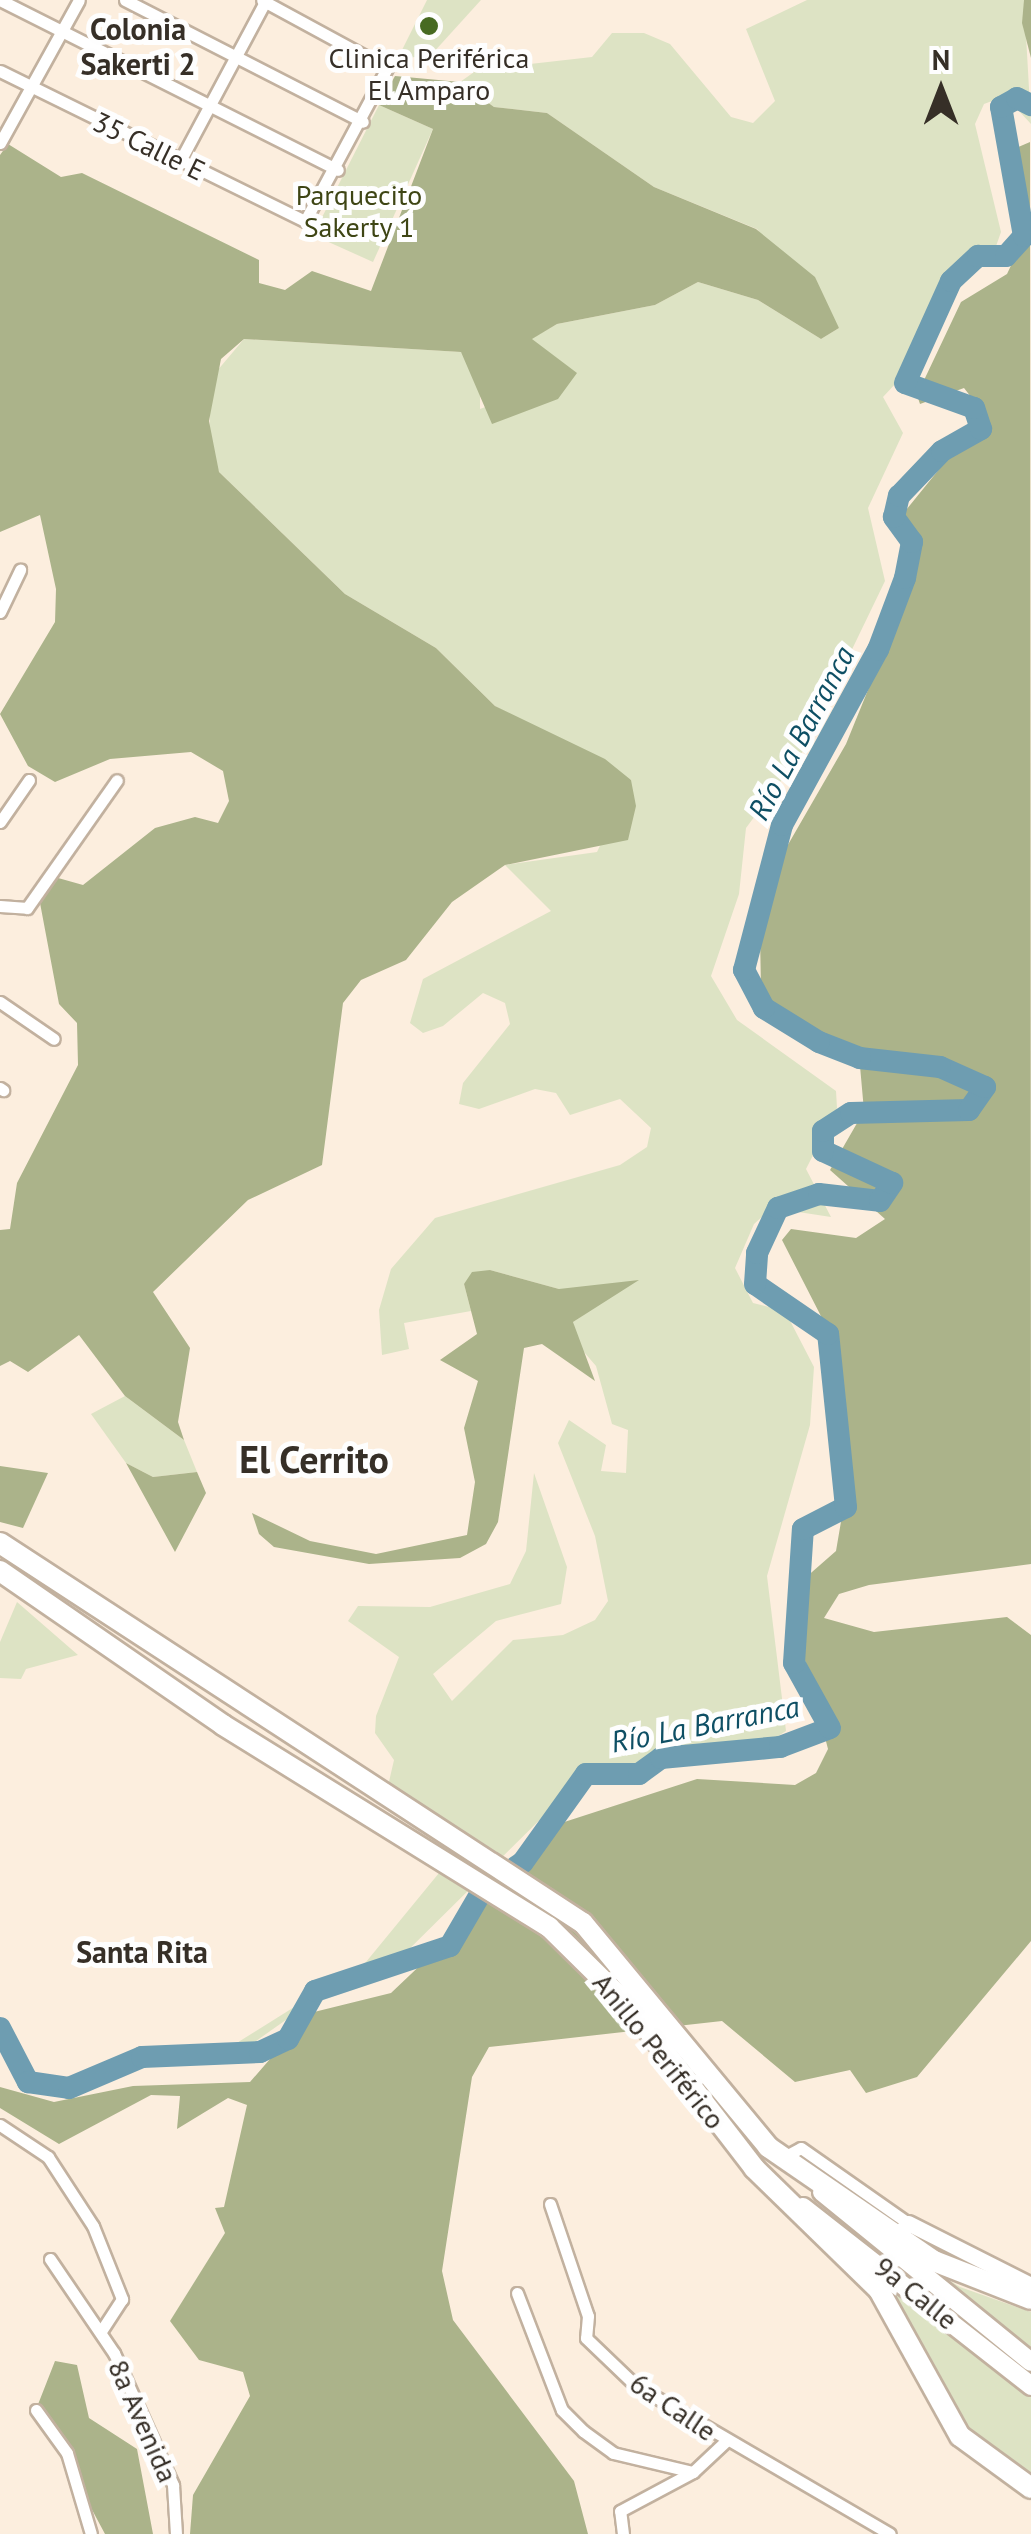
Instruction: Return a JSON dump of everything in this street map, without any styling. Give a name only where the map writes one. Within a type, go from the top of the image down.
[{"type":"highway","name":"Anillo Periférico","points":[[0,1542],[583,1923],[775,2152],[812,2182],[1031,2299]]},
{"type":"highway","name":"Anillo Periférico","points":[[0,1571],[549,1927],[631,2008],[754,2168],[798,2204],[879,2290],[960,2436],[1031,2488]]},
{"type":"main road","points":[[812,2182],[1031,2362]]},
{"type":"main road","name":"9a Calle","points":[[798,2204],[1031,2386]]},
{"type":"street","points":[[0,0],[62,32],[210,106],[338,170],[386,74],[380,59],[263,1],[210,106],[180,161]]},
{"type":"street","points":[[2,138],[34,89],[78,0]]},
{"type":"street","points":[[126,0],[364,122]]},
{"type":"street","name":"35 Calle E","points":[[0,71],[299,220],[310,218],[338,170]]},
{"type":"street","points":[[0,612],[20,570]]},
{"type":"street","points":[[0,822],[29,780]]},
{"type":"street","points":[[3,908],[27,908],[118,780]]},
{"type":"street","points":[[0,1002],[54,1039]]},
{"type":"street","name":"8a Avenida","points":[[0,2125],[48,2157],[93,2226],[122,2299],[100,2331],[173,2485],[176,2534]]},
{"type":"street","name":"Anillo Periférico","points":[[775,2152],[796,2146],[902,2230],[1031,2284]]},
{"type":"street","name":"6a Calle","points":[[550,2204],[588,2316],[586,2338],[635,2385],[725,2442],[890,2534]]},
{"type":"street","points":[[50,2258],[100,2331]]},
{"type":"street","points":[[517,2293],[562,2410],[583,2432],[614,2453],[692,2472]]},
{"type":"street","points":[[36,2410],[66,2453],[91,2534]]},
{"type":"street","points":[[623,2534],[620,2511],[692,2472],[725,2442]]},
{"type":"green space","name":"Clinica Periférica El Amparo","points":[[427,0],[481,0],[432,54],[397,60]]},
{"type":"green space","points":[[807,0],[1024,0],[1031,124],[1005,96],[984,104],[975,124],[1001,232],[995,249],[945,276],[911,367],[883,397],[903,433],[868,508],[885,581],[803,751],[746,828],[739,894],[711,976],[737,1020],[836,1091],[837,1108],[806,1169],[831,1217],[772,1208],[754,1224],[735,1268],[753,1303],[785,1311],[814,1367],[810,1425],[767,1576],[786,1731],[749,1755],[662,1756],[581,1779],[386,1972],[320,1996],[246,2048],[216,2056],[366,1962],[439,1873],[433,1840],[385,1799],[394,1760],[375,1733],[376,1716],[399,1657],[348,1621],[358,1606],[430,1607],[510,1584],[526,1551],[534,1473],[567,1567],[561,1604],[496,1621],[433,1674],[452,1701],[513,1640],[563,1635],[595,1620],[608,1601],[595,1536],[558,1443],[569,1420],[606,1445],[601,1471],[626,1473],[628,1430],[612,1424],[596,1366],[578,1345],[573,1322],[589,1311],[559,1289],[490,1270],[464,1284],[471,1311],[404,1323],[409,1349],[382,1355],[379,1310],[391,1269],[435,1218],[620,1165],[647,1147],[651,1128],[620,1099],[570,1115],[556,1093],[535,1089],[479,1109],[459,1104],[463,1083],[510,1024],[505,1003],[483,993],[443,1026],[423,1033],[410,1023],[423,979],[551,911],[505,865],[597,852],[631,780],[495,706],[436,648],[345,594],[219,472],[209,448],[211,378],[244,339],[461,352],[480,377],[480,409],[576,373],[531,339],[557,324],[655,305],[698,282],[758,300],[821,339],[839,328],[757,229],[654,187],[547,113],[494,107],[460,82],[477,70],[592,57],[612,33],[644,33],[670,44],[731,117],[753,123],[775,101],[746,29]]},
{"type":"green space","points":[[1024,0],[1031,0],[1031,58],[1022,23]]},
{"type":"green space","points":[[395,76],[460,82],[494,107],[547,113],[654,187],[756,229],[815,277],[839,328],[821,339],[758,300],[698,282],[655,305],[557,324],[532,339],[577,373],[558,399],[492,424],[461,352],[244,339],[221,359],[209,421],[219,472],[345,594],[436,648],[495,706],[605,759],[631,780],[636,806],[628,840],[505,865],[452,902],[406,960],[361,980],[343,1003],[322,1165],[248,1200],[153,1292],[190,1348],[178,1422],[184,1440],[125,1396],[79,1335],[28,1372],[10,1361],[0,1366],[0,1230],[10,1229],[17,1183],[78,1065],[77,1023],[59,1004],[37,887],[51,876],[83,885],[155,828],[195,817],[218,823],[229,801],[223,771],[191,752],[110,759],[55,782],[28,766],[0,714],[55,622],[56,589],[40,515],[0,532],[0,155],[8,144],[61,177],[82,173],[259,260],[259,283],[285,290],[312,271],[371,291],[433,129],[379,105]]},
{"type":"green space","name":"Parquecito Sakerty 1","points":[[379,105],[433,129],[373,262],[313,235]]},
{"type":"green space","points":[[1030,142],[1031,1564],[869,1585],[839,1594],[824,1618],[874,1632],[1007,1617],[1031,1635],[1031,1941],[917,2077],[866,2093],[850,2070],[795,2082],[722,2021],[489,2047],[472,2077],[442,2271],[453,2320],[574,2481],[588,2534],[190,2534],[193,2495],[250,2396],[243,2372],[199,2360],[170,2321],[225,2233],[215,2208],[224,2207],[247,2105],[228,2098],[177,2129],[180,2096],[151,2095],[59,2144],[0,2108],[0,2087],[54,2102],[133,2086],[250,2082],[310,2013],[391,1993],[507,1883],[552,1826],[697,1779],[795,1785],[816,1773],[828,1749],[793,1614],[796,1586],[836,1551],[844,1504],[824,1322],[782,1240],[791,1229],[856,1238],[885,1219],[830,1170],[864,1111],[860,1066],[796,1026],[761,989],[760,936],[774,869],[846,744],[901,609],[913,571],[900,539],[902,515],[975,425],[978,406],[964,388],[920,404],[917,395],[961,302],[1007,274],[1015,257],[1007,152]]},
{"type":"green space","points":[[490,1270],[559,1289],[639,1280],[573,1322],[595,1381],[542,1344],[524,1348],[498,1522],[486,1544],[460,1558],[369,1564],[274,1547],[259,1534],[252,1513],[310,1541],[376,1554],[467,1535],[475,1482],[464,1428],[478,1381],[440,1360],[477,1334],[464,1284],[472,1272]]},
{"type":"green space","points":[[125,1396],[184,1440],[197,1472],[153,1477],[126,1463],[91,1414]]},
{"type":"green space","points":[[126,1463],[153,1477],[197,1472],[206,1493],[175,1552]]},
{"type":"green space","points":[[0,1466],[48,1473],[23,1528],[0,1522]]},
{"type":"green space","points":[[17,1602],[78,1655],[26,1669],[21,1679],[0,1678],[0,1642]]},
{"type":"green space","points":[[903,2252],[960,2287],[1031,2312],[1031,2355]]},
{"type":"green space","points":[[890,2285],[1031,2397],[1031,2481],[992,2458],[949,2409]]},
{"type":"green space","points":[[55,2361],[77,2365],[89,2418],[137,2449],[153,2534],[105,2534],[37,2407]]},
{"type":"waterway","name":"Río La Barranca","points":[[0,2028],[28,2082],[69,2088],[142,2057],[260,2052],[288,2039],[315,1991],[450,1946],[482,1891],[523,1862],[586,1774],[639,1774],[661,1758],[780,1747],[830,1728],[794,1663],[803,1529],[846,1507],[828,1334],[755,1284],[757,1253],[778,1208],[819,1194],[880,1201],[892,1183],[823,1151],[823,1131],[851,1113],[969,1110],[985,1087],[940,1067],[860,1058],[819,1042],[764,1008],[744,970],[782,825],[878,650],[905,578],[912,542],[894,517],[899,496],[942,451],[981,429],[974,408],[905,383],[951,281],[978,256],[1006,256],[1024,236],[1001,107],[1017,98],[1031,105]]},
{"type":"place","name":"Clinica Periférica El Amparo","points":[[429,26]]},
{"type":"district","name":"Colonia Sakerti 2","points":[[138,46]]},
{"type":"district","name":"El Cerrito","points":[[314,1459]]},
{"type":"district","name":"Santa Rita","points":[[142,1952]]}]
